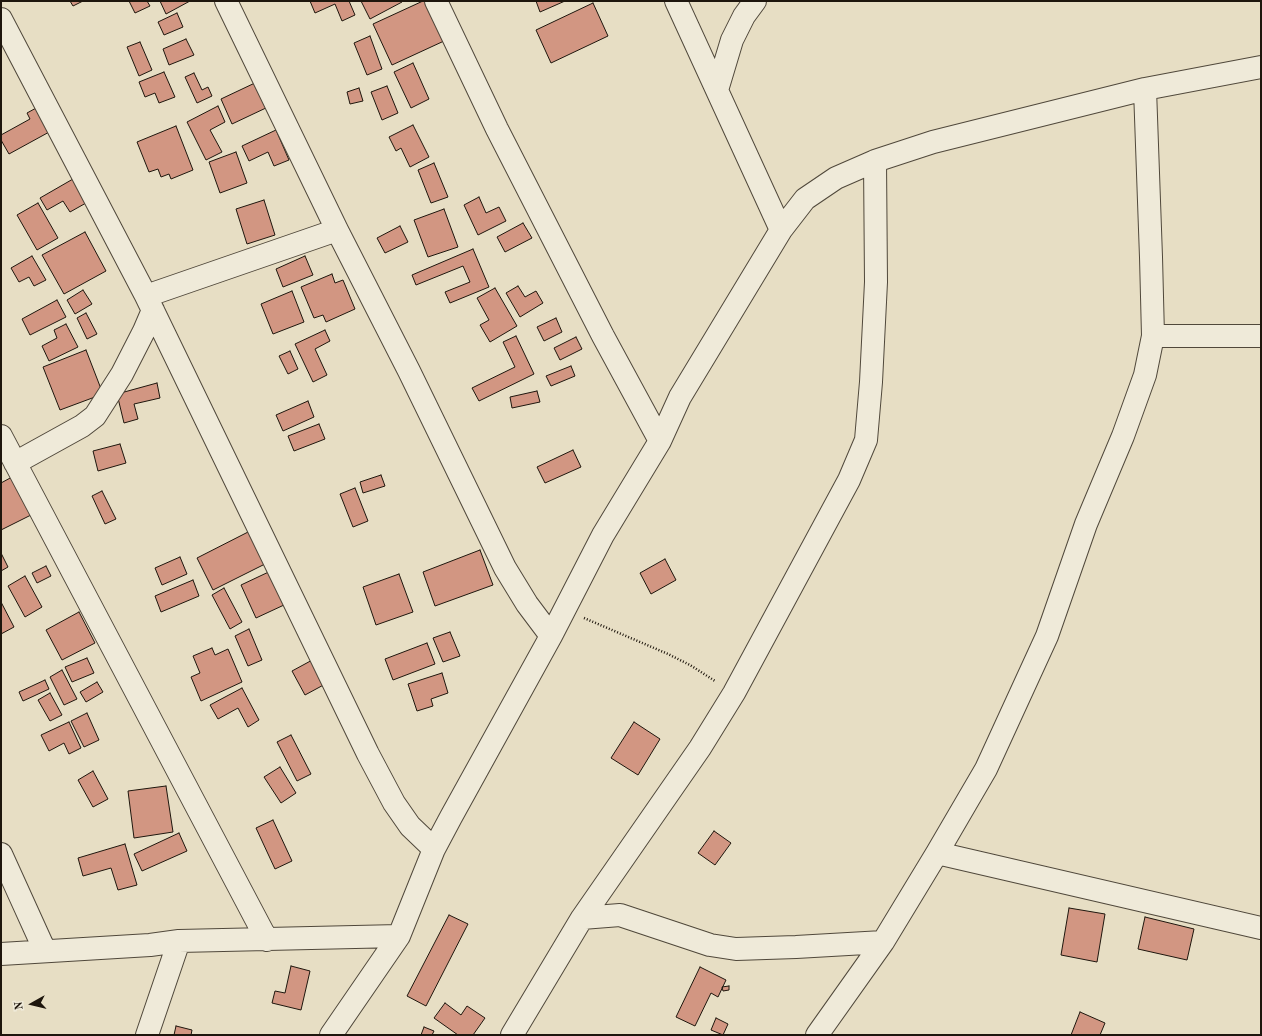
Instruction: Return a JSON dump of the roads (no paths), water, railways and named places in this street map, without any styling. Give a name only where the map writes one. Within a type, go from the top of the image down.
[{"type":"street","points":[[226,1],[337,230],[412,378],[505,568],[527,604],[551,636]]},
{"type":"street","points":[[436,1],[501,136],[603,336],[660,441]]},
{"type":"street","points":[[676,1],[781,230]]},
{"type":"street","points":[[716,90],[732,40],[744,16],[756,1]]},
{"type":"street","points":[[1,19],[150,303],[368,754],[394,804],[410,826],[434,850]]},
{"type":"street","points":[[331,1035],[399,936],[434,850],[451,817],[551,636],[603,535],[660,441],[680,397],[781,230],[805,199],[836,178],[875,161],[933,142],[1145,89],[1261,66]]},
{"type":"street","points":[[817,1035],[883,942],[986,769],[1047,636],[1086,524],[1123,436],[1145,375],[1153,336],[1145,89]]},
{"type":"street","points":[[512,1035],[582,918],[700,748],[734,693],[849,480],[866,440],[871,382],[876,282],[875,161]]},
{"type":"street","points":[[150,303],[337,230]]},
{"type":"street","points":[[15,463],[82,426],[95,416],[122,374],[144,331],[150,303]]},
{"type":"street","points":[[1153,336],[1261,336]]},
{"type":"street","points":[[1,436],[267,940]]},
{"type":"street","points":[[937,853],[1261,928]]},
{"type":"street","points":[[1,854],[45,951]]},
{"type":"street","points":[[582,918],[620,915],[710,945],[736,949],[883,942]]},
{"type":"street","points":[[1,954],[150,946],[179,941],[399,936]]},
{"type":"street","points":[[147,1035],[179,941]]}]
